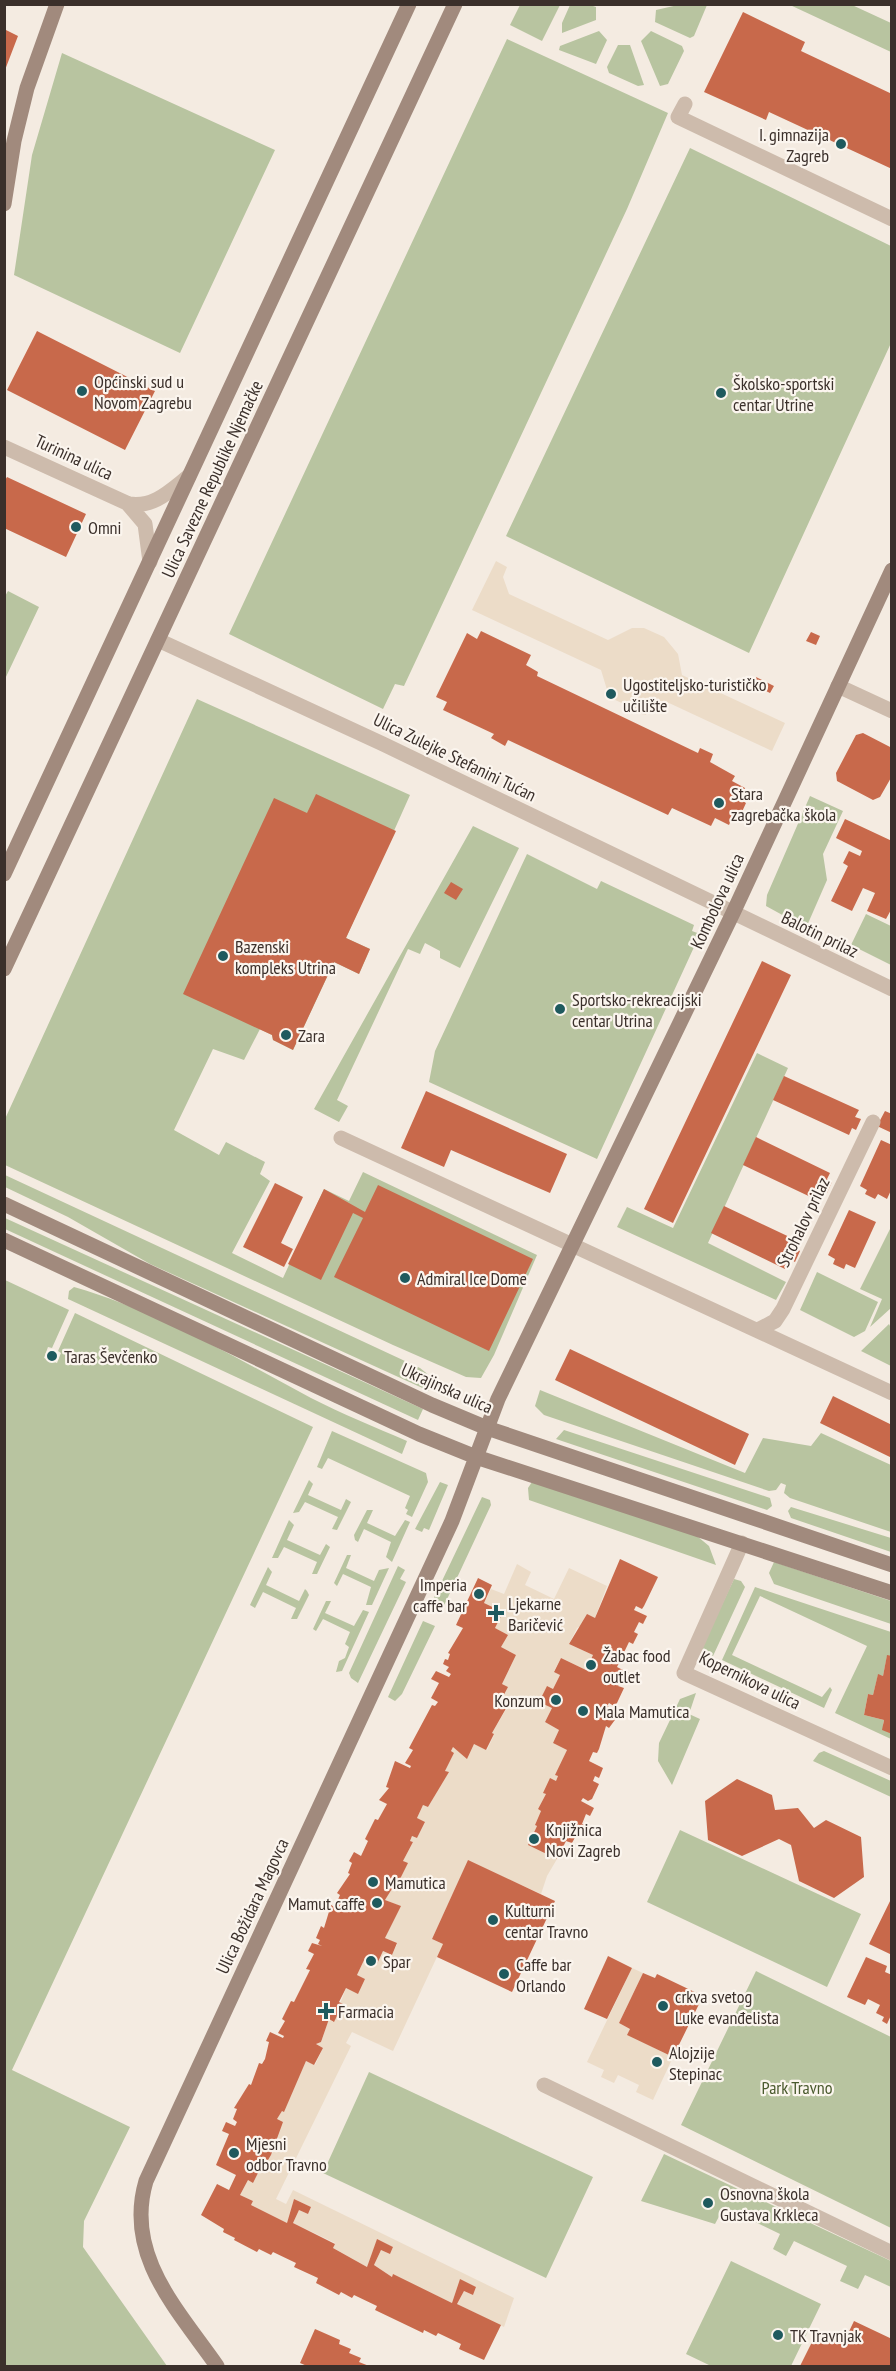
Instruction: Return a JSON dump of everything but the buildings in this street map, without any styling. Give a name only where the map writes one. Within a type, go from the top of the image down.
[{"type":"street","points":[[4,204],[14,141],[27,88],[57,4]]},
{"type":"street","name":"Ulica Savezne Republike Njemačke","points":[[4,874],[409,4]]},
{"type":"street","name":"Ulica Savezne Republike Njemačke","points":[[4,969],[455,4]]},
{"type":"street","points":[[685,104],[678,117],[891,219]]},
{"type":"street","name":"Turinina ulica","points":[[4,447],[127,503],[142,505],[156,501],[189,476]]},
{"type":"street","name":"Turinina ulica","points":[[127,503],[146,524],[150,561]]},
{"type":"street","name":"Kombolova ulica","points":[[487,1428],[498,1399],[574,1246],[733,913],[891,570]]},
{"type":"street","name":"Ulica Zulejke Stefanini Tućan","points":[[158,640],[383,744],[733,913]]},
{"type":"street","points":[[838,686],[891,711]]},
{"type":"street","name":"Balotin prilaz","points":[[733,913],[891,989]]},
{"type":"street","name":"Strohalov prilaz","points":[[758,1329],[775,1321],[783,1309],[873,1122]]},
{"type":"street","points":[[341,1138],[758,1329],[891,1393]]},
{"type":"street","name":"Ukrajinska ulica","points":[[4,1204],[432,1405],[487,1428],[891,1565]]},
{"type":"street","points":[[4,1240],[419,1434],[476,1457],[891,1593]]},
{"type":"street","name":"Ulica Božidara Magovca","points":[[218,2367],[167,2293],[148,2259],[140,2228],[144,2188],[452,1521],[487,1428]]},
{"type":"street","name":"Kopernikova ulica","points":[[742,1543],[684,1673],[891,1768]]},
{"type":"street","points":[[544,2085],[891,2253]]},
{"type":"green space","points":[[520,5],[560,5],[542,41],[510,25]]},
{"type":"green space","points":[[570,5],[596,7],[596,20],[562,33],[562,23]]},
{"type":"green space","points":[[678,5],[707,5],[694,36],[690,38],[655,22],[656,10]]},
{"type":"green space","points":[[790,5],[852,5],[891,23],[891,52]]},
{"type":"green space","points":[[599,31],[607,40],[596,64],[559,50],[560,46]]},
{"type":"green space","points":[[651,31],[682,46],[684,51],[668,84],[660,86],[641,41]]},
{"type":"green space","points":[[507,39],[668,113],[627,209],[404,686],[395,684],[383,709],[229,634]]},
{"type":"green space","points":[[618,45],[630,45],[644,85],[638,86],[609,73],[607,67]]},
{"type":"green space","points":[[62,53],[275,150],[180,353],[14,275],[32,155]]},
{"type":"green space","name":"Školsko-sportski centar Utrine","points":[[690,148],[891,246],[891,343],[749,653],[506,536]]},
{"type":"green space","points":[[8,591],[39,607],[5,679],[4,598]]},
{"type":"green space","name":"Bazenski kompleks Utrina","points":[[197,699],[410,795],[346,938],[370,949],[359,974],[334,962],[293,1050],[273,1040],[272,1035],[260,1029],[244,1060],[213,1049],[174,1130],[219,1155],[226,1142],[265,1162],[260,1174],[270,1181],[232,1253],[283,1278],[324,1189],[349,1201],[363,1172],[537,1255],[494,1355],[481,1378],[466,1377],[393,1345],[5,1165],[5,1119]]},
{"type":"green space","points":[[810,796],[843,811],[823,854],[827,880],[806,928],[766,906],[767,895]]},
{"type":"green space","points":[[473,826],[519,848],[460,968],[440,958],[440,951],[425,943],[420,954],[408,949],[337,1100],[348,1106],[339,1122],[314,1109]]},
{"type":"green space","name":"Sportsko-rekreacijski centar Utrina","points":[[527,854],[597,889],[601,881],[694,925],[692,931],[700,934],[597,1159],[429,1082],[435,1051]]},
{"type":"green space","points":[[866,914],[891,926],[891,965],[851,945]]},
{"type":"green space","points":[[757,1053],[788,1068],[708,1243],[786,1282],[776,1300],[617,1227],[627,1207],[673,1228]]},
{"type":"green space","points":[[5,1175],[420,1368],[430,1376],[429,1391],[150,1264],[68,1217],[5,1187]]},
{"type":"green space","points":[[5,1218],[423,1409],[418,1420],[5,1229]]},
{"type":"green space","points":[[891,1227],[891,1308],[870,1327],[882,1299],[860,1289]]},
{"type":"green space","points":[[817,1272],[878,1302],[865,1331],[854,1337],[800,1310]]},
{"type":"green space","points":[[5,1280],[69,1310],[52,1348],[48,1347],[44,1358],[57,1363],[61,1353],[58,1351],[75,1313],[313,1427],[12,2070],[130,2127],[84,2221],[83,2247],[167,2366],[5,2366]]},
{"type":"green space","points":[[74,1287],[166,1322],[323,1404],[407,1441],[402,1454],[68,1299],[69,1291]]},
{"type":"green space","points":[[889,1324],[891,1328],[891,1366],[861,1351]]},
{"type":"green space","points":[[540,1390],[745,1473],[763,1438],[811,1446],[821,1433],[891,1465],[891,1532],[790,1498],[784,1493],[786,1485],[781,1483],[776,1490],[769,1491],[544,1415],[535,1406]]},
{"type":"green space","points":[[564,1430],[770,1498],[772,1506],[767,1510],[556,1439]]},
{"type":"green space","points":[[332,1431],[426,1473],[428,1482],[412,1517],[406,1514],[408,1510],[405,1508],[410,1496],[328,1458],[322,1469],[317,1467]]},
{"type":"green space","points":[[309,1480],[313,1484],[308,1495],[341,1510],[346,1499],[351,1502],[337,1530],[332,1529],[338,1517],[305,1502],[299,1512],[293,1513]]},
{"type":"green space","points":[[440,1482],[448,1485],[429,1530],[424,1528],[422,1532],[415,1529]]},
{"type":"green space","points":[[532,1482],[697,1536],[709,1546],[716,1565],[529,1500],[528,1488]]},
{"type":"green space","points":[[482,1497],[490,1500],[491,1505],[442,1610],[431,1604]]},
{"type":"green space","points":[[791,1507],[891,1538],[891,1552],[791,1518],[788,1511]]},
{"type":"green space","points":[[367,1510],[373,1510],[367,1523],[395,1536],[405,1520],[410,1522],[392,1562],[386,1557],[391,1542],[364,1529],[358,1542],[355,1540],[354,1535]]},
{"type":"green space","points":[[289,1520],[294,1525],[287,1540],[320,1555],[326,1544],[330,1547],[317,1574],[312,1574],[317,1562],[284,1547],[278,1558],[272,1558]]},
{"type":"green space","points":[[347,1555],[351,1555],[346,1568],[374,1581],[379,1570],[389,1568],[372,1605],[366,1605],[371,1587],[343,1574],[337,1586],[334,1583]]},
{"type":"green space","points":[[774,1562],[891,1601],[891,1624],[774,1584],[769,1573]]},
{"type":"green space","points":[[398,1566],[405,1570],[400,1579],[406,1582],[358,1683],[351,1678],[349,1673]]},
{"type":"green space","points":[[268,1567],[272,1572],[266,1585],[299,1601],[305,1589],[307,1591],[309,1595],[297,1619],[291,1619],[296,1608],[263,1592],[255,1608],[250,1605]]},
{"type":"green space","points":[[734,1579],[741,1581],[745,1587],[713,1656],[700,1651]]},
{"type":"green space","points":[[755,1587],[891,1632],[891,1656],[887,1656],[883,1676],[878,1675],[873,1695],[868,1694],[864,1715],[884,1720],[883,1724],[891,1734],[891,1739],[835,1713],[867,1646],[760,1596],[732,1655],[822,1697],[830,1687],[832,1690],[824,1708],[722,1660]]},
{"type":"green space","points":[[326,1601],[331,1601],[325,1613],[354,1626],[363,1610],[369,1612],[342,1671],[336,1672],[339,1661],[345,1658],[349,1647],[345,1644],[350,1632],[323,1619],[316,1631],[313,1629]]},
{"type":"green space","points":[[423,1621],[435,1626],[402,1694],[395,1701],[388,1697]]},
{"type":"green space","points":[[696,1693],[689,1714],[700,1719],[672,1785],[658,1761],[659,1743],[680,1699]]},
{"type":"green space","points":[[824,1751],[891,1781],[891,1797],[813,1761],[819,1753]]},
{"type":"green space","points":[[680,1830],[861,1914],[827,1987],[647,1902]]},
{"type":"green space","name":"Park Travno","points":[[756,1971],[891,2037],[891,2228],[681,2125]]},
{"type":"green space","points":[[369,2072],[593,2177],[546,2278],[323,2173]]},
{"type":"green space","points":[[664,2154],[891,2261],[891,2287],[865,2275],[858,2289],[840,2281],[847,2266],[794,2241],[786,2256],[773,2249],[780,2234],[724,2207],[715,2224],[641,2201]]},
{"type":"green space","points":[[731,2261],[821,2304],[791,2366],[711,2366],[686,2354]]},
{"type":"shaded area","points":[[496,561],[507,567],[503,577],[509,594],[608,640],[632,628],[644,628],[664,637],[678,654],[682,675],[785,723],[772,751],[669,703],[645,715],[632,711],[633,708],[606,698],[608,693],[601,670],[472,610]]},
{"type":"shaded area","points":[[517,1564],[531,1572],[525,1585],[554,1599],[569,1568],[607,1586],[595,1618],[577,1628],[569,1644],[593,1655],[586,1670],[561,1658],[554,1671],[560,1675],[553,1689],[540,1702],[552,1708],[545,1722],[559,1730],[553,1743],[567,1750],[556,1775],[558,1776],[556,1781],[544,1793],[546,1794],[538,1809],[541,1811],[535,1825],[537,1826],[528,1845],[557,1859],[547,1876],[541,1894],[468,1861],[432,1939],[443,1944],[393,2051],[352,2032],[346,2043],[351,2046],[276,2199],[286,2204],[293,2190],[514,2298],[504,2327],[457,2304],[464,2291],[473,2295],[476,2287],[460,2280],[452,2303],[393,2275],[392,2277],[374,2265],[381,2250],[390,2254],[393,2247],[377,2240],[367,2267],[333,2248],[335,2243],[293,2223],[299,2210],[308,2214],[311,2207],[294,2199],[287,2223],[251,2205],[253,2201],[240,2195],[248,2180],[253,2183],[265,2159],[268,2160],[271,2155],[279,2138],[276,2137],[277,2119],[284,2111],[306,2061],[315,2065],[323,2048],[316,2044],[321,2042],[329,2019],[333,2022],[346,1988],[358,1993],[365,1979],[357,1975],[365,1958],[377,1963],[383,1951],[392,1955],[397,1944],[385,1938],[400,1906],[385,1900],[397,1884],[407,1864],[403,1861],[413,1842],[410,1841],[412,1836],[417,1838],[425,1823],[417,1818],[423,1805],[428,1807],[448,1773],[445,1771],[454,1753],[451,1751],[453,1747],[467,1758],[474,1744],[487,1750],[494,1735],[492,1733],[508,1706],[500,1702],[507,1687],[502,1684],[516,1655],[501,1647],[507,1635],[495,1628],[502,1612],[484,1603],[491,1589],[504,1594]]},
{"type":"shaded area","points":[[632,1968],[643,1973],[619,2023],[630,2029],[628,2035],[673,2057],[653,2100],[636,2092],[639,2085],[618,2075],[614,2083],[601,2077],[604,2070],[587,2062]]},
{"type":"place","name":"I. gimnazija Zagreb","points":[[841,144]]},
{"type":"place","name":"Općinski sud u Novom Zagrebu","points":[[82,391]]},
{"type":"place","name":"Školsko-sportski centar Utrine","points":[[721,393]]},
{"type":"place","name":"Omni","points":[[76,527]]},
{"type":"place","name":"Ugostiteljsko-turističko učilište","points":[[611,694]]},
{"type":"place","name":"Stara zagrebačka škola","points":[[719,803]]},
{"type":"place","name":"Bazenski kompleks Utrina","points":[[223,956]]},
{"type":"place","name":"Sportsko-rekreacijski centar Utrina","points":[[560,1009]]},
{"type":"place","name":"Zara","points":[[286,1035]]},
{"type":"place","name":"Admiral Ice Dome","points":[[405,1278]]},
{"type":"place","name":"Taras Ševčenko","points":[[52,1356]]},
{"type":"place","name":"Imperia caffe bar","points":[[479,1594]]},
{"type":"place","name":"Ljekarne Baričević","points":[[496,1613]]},
{"type":"place","name":"Žabac food outlet","points":[[591,1665]]},
{"type":"place","name":"Konzum","points":[[556,1700]]},
{"type":"place","name":"Mala Mamutica","points":[[583,1711]]},
{"type":"place","name":"Knjižnica Novi Zagreb","points":[[534,1839]]},
{"type":"place","name":"Mamutica","points":[[373,1882]]},
{"type":"place","name":"Mamut caffe","points":[[377,1903]]},
{"type":"place","name":"Kulturni centar Travno","points":[[493,1920]]},
{"type":"place","name":"Spar","points":[[371,1961]]},
{"type":"place","name":"Caffe bar Orlando","points":[[504,1974]]},
{"type":"place","name":"crkva svetog Luke evanđelista","points":[[663,2006]]},
{"type":"place","name":"Farmacia","points":[[326,2011]]},
{"type":"place","name":"Alojzije Stepinac","points":[[657,2062]]},
{"type":"place","name":"Mjesni odbor Travno","points":[[234,2153]]},
{"type":"place","name":"Osnovna škola Gustava Krkleca","points":[[708,2203]]},
{"type":"place","name":"TK Travnjak","points":[[778,2335]]}]
